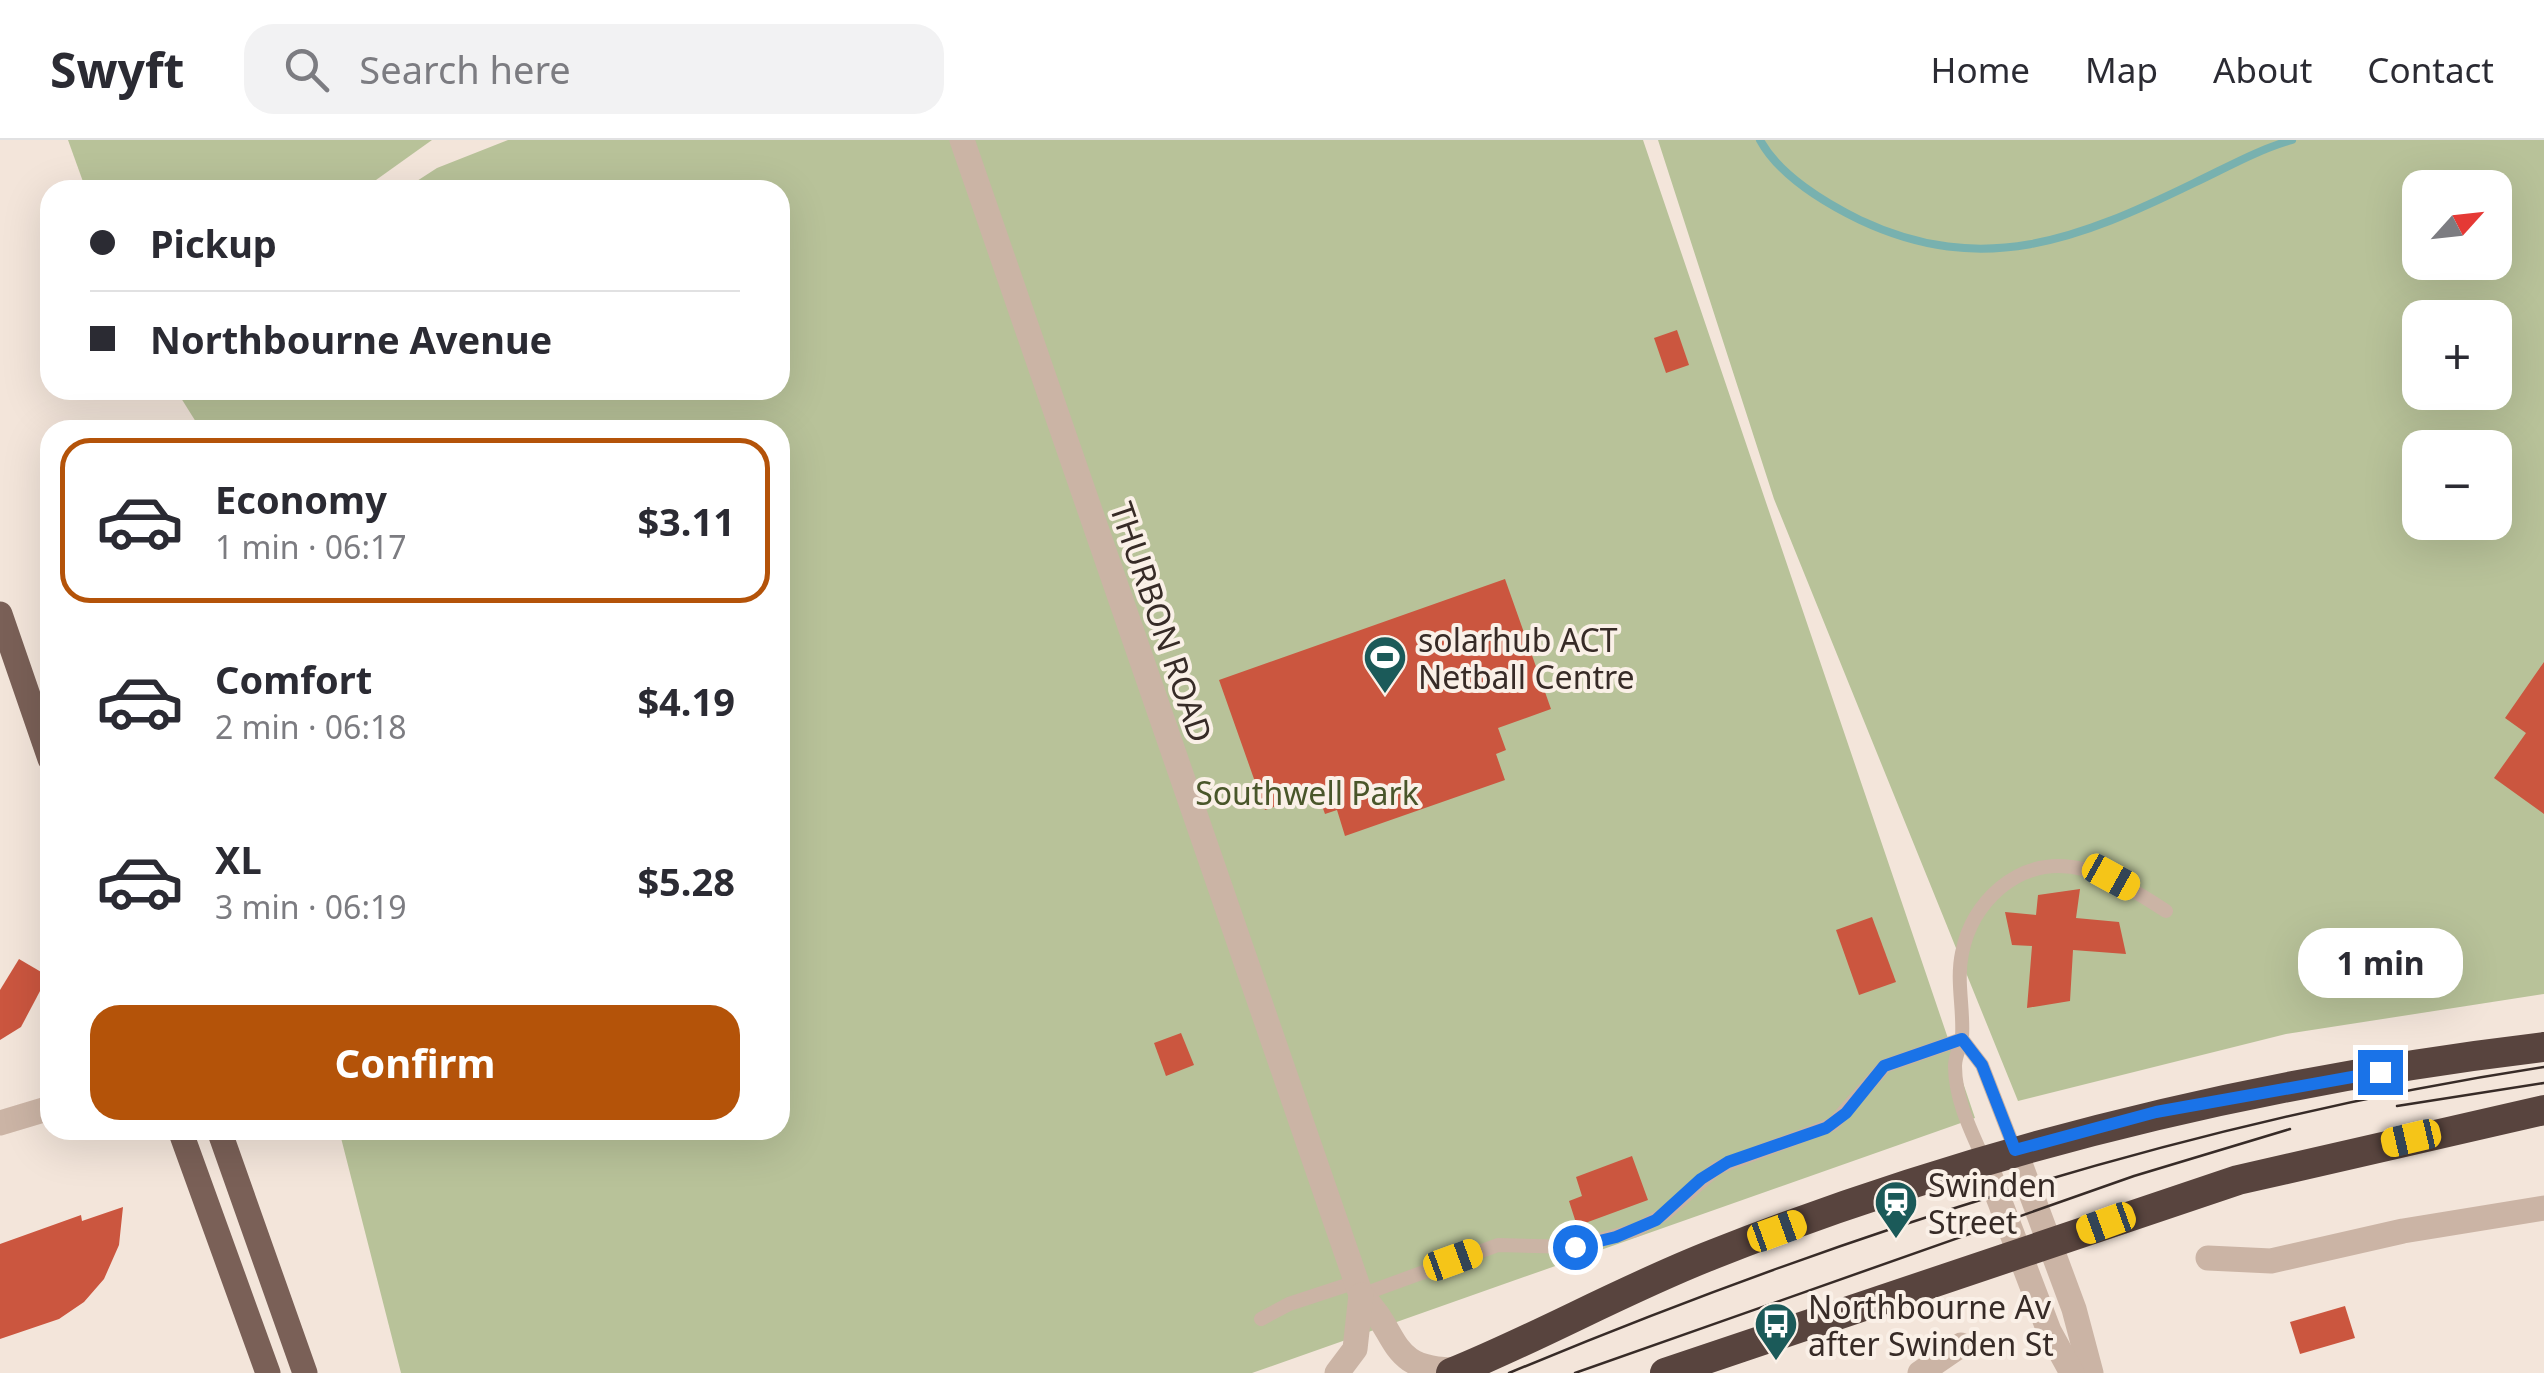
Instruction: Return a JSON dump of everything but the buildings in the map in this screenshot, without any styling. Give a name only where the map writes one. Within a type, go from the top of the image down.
[{"type":"highway","points":[[1455,1372],[1714,1254],[2015,1150],[2156,1112],[2544,1047]]},
{"type":"highway","points":[[1665,1373],[2238,1180],[2544,1110]]},
{"type":"main road","points":[[0,614],[40,733]]},
{"type":"main road","points":[[184,1140],[268,1373]]},
{"type":"main road","points":[[223,1140],[305,1373]]},
{"type":"street","name":"THURBON ROAD","points":[[962,140],[1358,1288],[1378,1314],[1394,1348],[1409,1362],[1455,1372]]},
{"type":"street","points":[[0,1124],[40,1111]]},
{"type":"street","points":[[2015,1150],[2050,1243],[2091,1373]]},
{"type":"street","points":[[1984,1160],[2049,1330],[2072,1373]]},
{"type":"street","points":[[2208,1258],[2251,1264],[2403,1231],[2544,1208]]},
{"type":"street","name":"THURBON ROAD","points":[[1337,1373],[1355,1349],[1358,1288]]},
{"type":"street","points":[[1920,1373],[1961,1346]]},
{"type":"lane","points":[[1984,1160],[1959,1096],[1955,1063],[1962,1039],[1960,971],[1967,937],[1980,910],[2012,878],[2049,865],[2071,865],[2111,877],[2166,911]]},
{"type":"lane","points":[[1261,1319],[1289,1304],[1358,1288],[1491,1246],[1518,1243],[1575,1247],[1636,1230],[1666,1213],[1717,1168],[1833,1124],[1884,1066],[1962,1039]]},
{"type":"lane","points":[[1962,1039],[1982,1065],[2015,1150]]},
{"type":"green space","points":[[68,140],[432,140],[376,180],[82,180]]},
{"type":"green space","name":"Southwell Park","points":[[508,140],[1643,140],[1975,1118],[1252,1373],[401,1373],[342,1140],[790,1140],[790,420],[195,420],[182,400],[790,400],[790,180],[418,180],[437,168]]},
{"type":"green space","points":[[1658,140],[2544,140],[2544,994],[2286,1034],[2018,1101],[1774,499]]},
{"type":"waterway","points":[[1760,140],[1791,176],[1860,220],[1905,237],[1948,247],[1989,249],[2070,235],[2111,221],[2292,140]]},
{"type":"tram line","points":[[1509,1373],[1761,1274],[2018,1189],[2278,1118],[2544,1067]]},
{"type":"tram line","points":[[2397,1106],[2544,1083]]},
{"type":"tram line","points":[[1575,1373],[2134,1176],[2290,1129]]},
{"type":"place","name":"solarhub ACT Netball Centre","points":[[1385,695]]},
{"type":"place","name":"Swinden Street","points":[[1896,1240]]},
{"type":"place","name":"Northbourne Av after Swinden St","points":[[1776,1362]]},
{"type":"route","points":[[1575,1247],[1616,1237],[1656,1220],[1711,1171],[1826,1128],[1846,1113],[1869,1079],[1884,1066],[1962,1039],[1982,1065],[2015,1150],[2156,1112],[2380,1072]]}]
